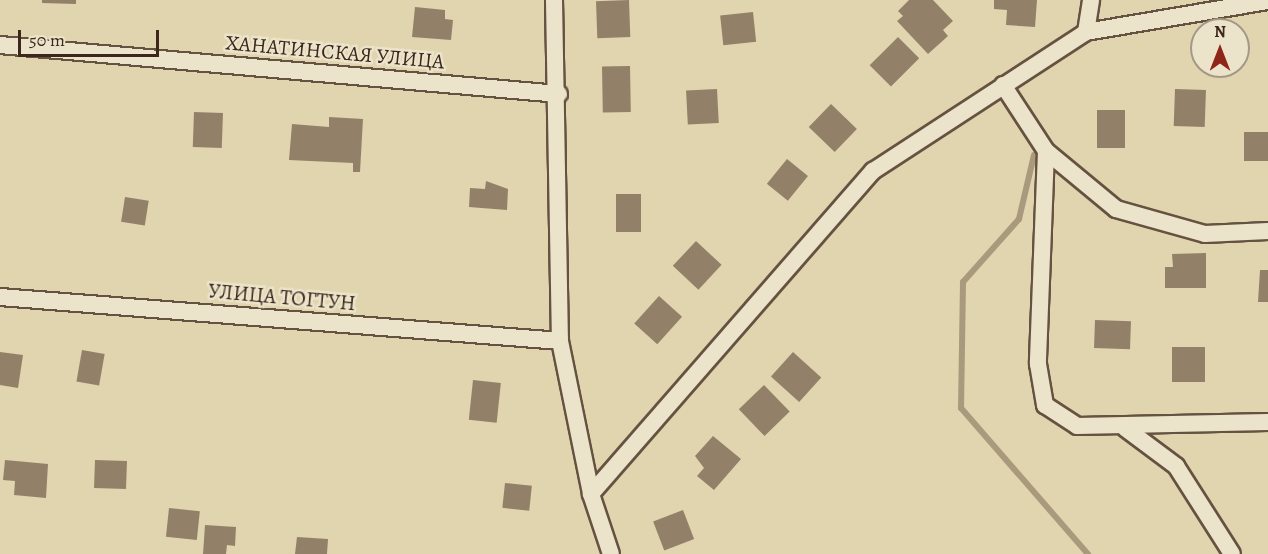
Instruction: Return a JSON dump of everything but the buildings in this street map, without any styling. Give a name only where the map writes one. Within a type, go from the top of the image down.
[{"type":"street","points":[[554,0],[559,94],[560,341],[591,494],[610,554]]},
{"type":"street","points":[[1086,32],[1091,0]]},
{"type":"street","points":[[591,494],[873,171],[1086,32],[1215,6],[1268,1]]},
{"type":"street","name":"ХАНАТИНСКАЯ УЛИЦА","points":[[0,45],[559,94]]},
{"type":"street","points":[[1003,85],[1046,151],[1116,209],[1206,234],[1268,231]]},
{"type":"street","points":[[1046,151],[1038,390],[1059,419],[1077,426],[1125,428],[1268,422]]},
{"type":"street","name":"УЛИЦА ТОГТУН","points":[[0,297],[560,341]]},
{"type":"street","points":[[1125,428],[1176,466],[1232,554]]},
{"type":"waterway","points":[[1034,155],[1019,219],[963,282],[961,408],[1088,554]]}]
